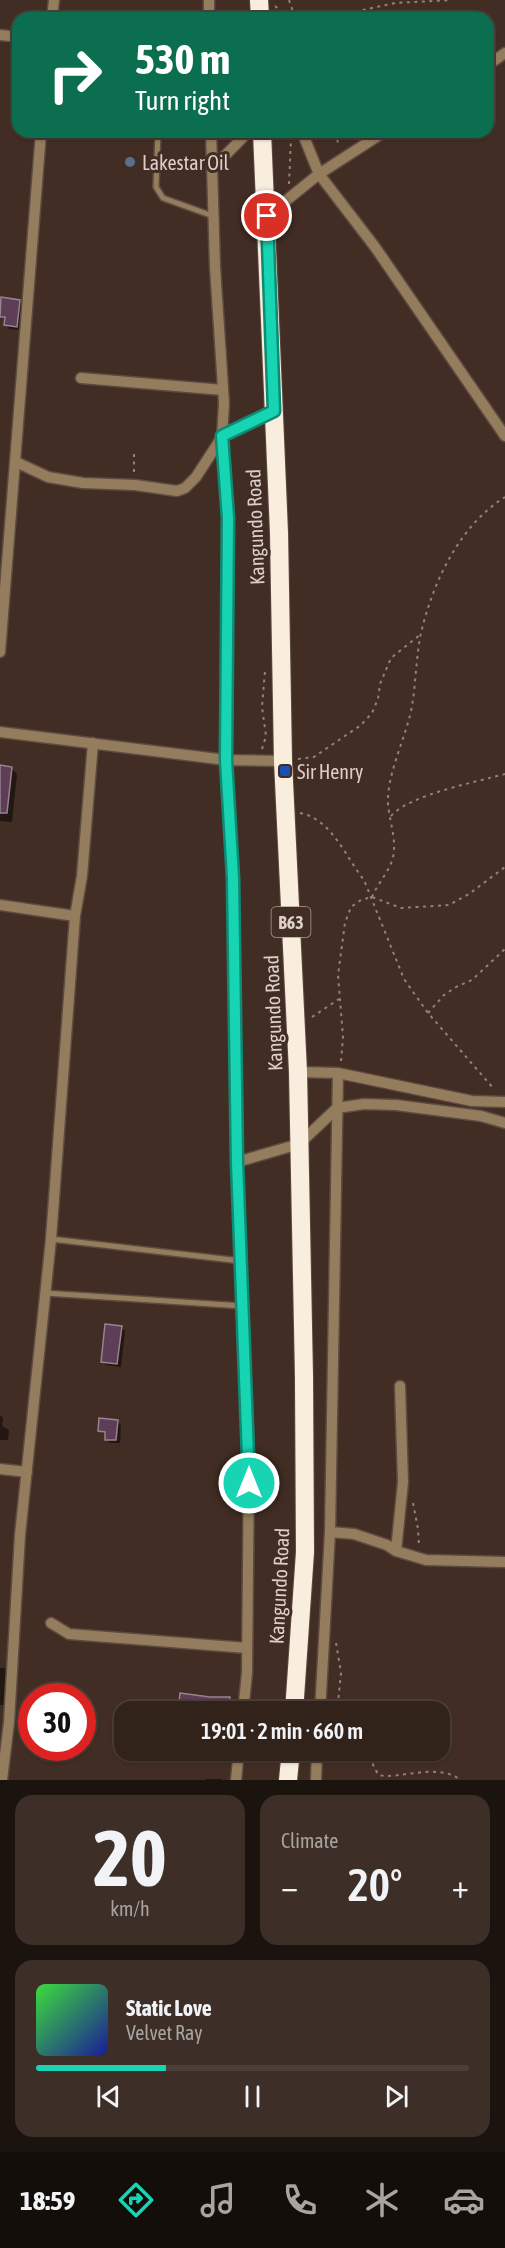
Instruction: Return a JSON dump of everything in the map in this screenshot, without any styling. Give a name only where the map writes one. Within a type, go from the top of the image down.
[{"type":"highway","name":"Kangundo Road","points":[[262,138],[279,533],[283,761],[298,1072],[305,1552],[295,1701]]},
{"type":"highway","points":[[288,1780],[290,1761]]},
{"type":"street","points":[[0,652],[41,138]]},
{"type":"street","points":[[211,138],[215,267],[223,390],[222,436],[228,518],[226,760],[233,878],[237,1162],[249,1460],[247,1648],[244,1701]]},
{"type":"street","points":[[212,169],[242,138]]},
{"type":"street","points":[[300,138],[319,174],[375,247],[505,436]]},
{"type":"street","points":[[267,216],[319,174],[375,138]]},
{"type":"street","points":[[81,378],[223,390]]},
{"type":"street","points":[[16,462],[48,477],[83,483],[135,485],[177,491],[185,488],[205,465],[222,436],[274,411]]},
{"type":"street","points":[[0,732],[226,760],[283,761]]},
{"type":"street","points":[[2,1780],[9,1722],[20,1535],[51,1239],[75,916],[82,876],[93,743]]},
{"type":"street","points":[[0,905],[75,916]]},
{"type":"street","points":[[298,1072],[338,1073],[472,1101],[505,1102]]},
{"type":"street","points":[[321,1701],[330,1532],[338,1073]]},
{"type":"street","points":[[237,1162],[299,1144],[337,1108],[364,1104],[396,1105],[481,1116],[505,1123]]},
{"type":"street","points":[[396,1551],[403,1482],[400,1386]]},
{"type":"street","points":[[0,1469],[27,1472]]},
{"type":"street","points":[[330,1532],[363,1537],[387,1545],[396,1551],[426,1560],[505,1562]]},
{"type":"street","points":[[51,1623],[69,1634],[247,1648]]},
{"type":"street","points":[[236,1780],[238,1761]]},
{"type":"street","points":[[316,1780],[317,1761]]},
{"type":"lane","points":[[158,138],[156,187],[162,198],[214,216]]},
{"type":"lane","points":[[51,1239],[242,1261]]},
{"type":"lane","points":[[45,1293],[243,1305]]},
{"type":"path","points":[[268,0],[282,12]]},
{"type":"path","points":[[354,12],[406,0]]},
{"type":"path","points":[[395,3],[452,0]]},
{"type":"path","points":[[294,194],[289,184],[296,138]]},
{"type":"path","points":[[134,454],[135,485]]},
{"type":"path","points":[[372,897],[393,857],[388,801],[399,750],[412,706],[421,634],[449,558],[465,534],[484,513],[505,497]]},
{"type":"path","points":[[283,761],[314,757],[341,736],[361,725],[372,712],[378,699],[380,684],[391,658],[421,634]]},
{"type":"path","points":[[391,816],[402,807],[420,799],[505,774]]},
{"type":"path","points":[[286,810],[311,815],[335,837],[364,880],[400,971],[428,1013],[497,1093]]},
{"type":"path","points":[[338,1073],[343,1052],[338,975],[345,923],[351,906],[372,897],[401,908],[449,905],[469,894],[505,867]]},
{"type":"path","points":[[428,1013],[444,995],[472,980],[505,949]]},
{"type":"path","points":[[296,1027],[339,999]]},
{"type":"path","points":[[413,1503],[418,1529],[419,1558]]},
{"type":"path","points":[[335,1640],[341,1673],[338,1701]]},
{"type":"path","points":[[371,1761],[378,1775],[388,1779],[406,1779],[442,1773],[452,1774],[460,1780]]},
{"type":"building","points":[[1,297],[20,300],[17,327],[4,325],[5,317],[0,317]]},
{"type":"building","points":[[0,765],[12,767],[7,813],[0,813]]},
{"type":"building","points":[[105,1324],[122,1326],[117,1364],[101,1362]]},
{"type":"building","points":[[99,1418],[118,1420],[116,1440],[105,1440],[105,1432],[98,1431]]},
{"type":"building","points":[[180,1693],[230,1697],[229,1701],[179,1701]]},
{"type":"place","name":"Lakestar Oil","points":[[130,162]]},
{"type":"place","name":"Sir Henry","points":[[285,771]]},
{"type":"route","points":[[249,1483],[237,1162],[233,878],[226,760],[228,518],[222,436],[274,411],[267,216]]}]
